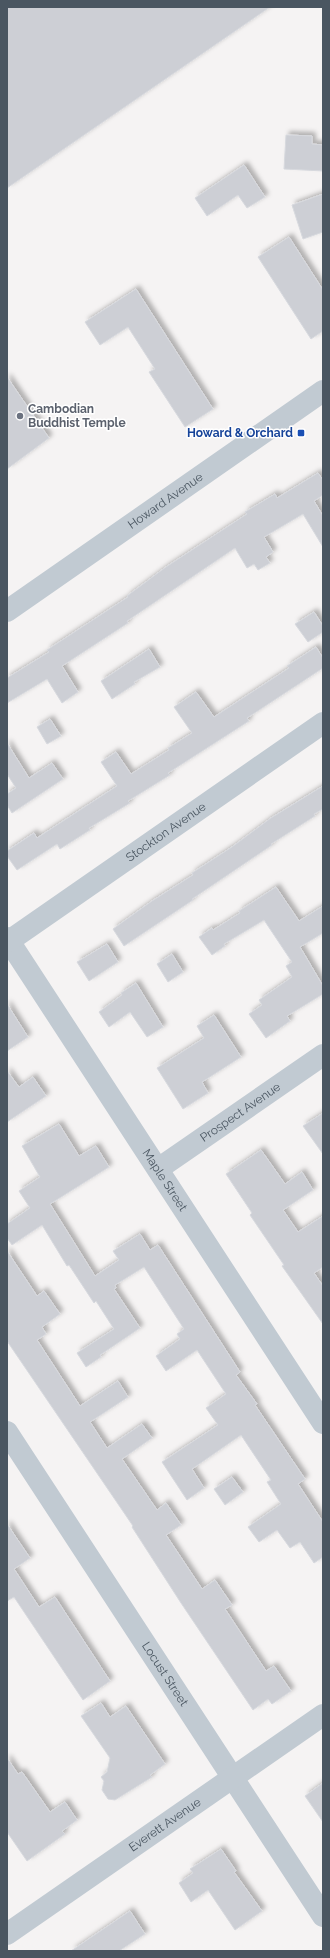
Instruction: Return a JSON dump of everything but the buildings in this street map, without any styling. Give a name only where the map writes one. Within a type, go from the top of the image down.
[{"type":"street","name":"Howard Avenue","points":[[7,611],[320,401]]},
{"type":"street","name":"Stockton Avenue","points":[[11,950],[323,723]]},
{"type":"street","name":"Maple Street","points":[[11,950],[158,1169],[323,1423]]},
{"type":"street","name":"Prospect Avenue","points":[[158,1169],[323,1055]]},
{"type":"street","name":"Locust Street","points":[[7,1432],[234,1777],[323,1916]]},
{"type":"street","name":"Everett Avenue","points":[[7,1934],[323,1715]]},
{"type":"street","points":[[7,1941],[14,1951]]},
{"type":"place","name":"Cambodian Buddhist Temple","points":[[20,416]]},
{"type":"place","name":"Howard & Orchard","points":[[301,433]]}]
